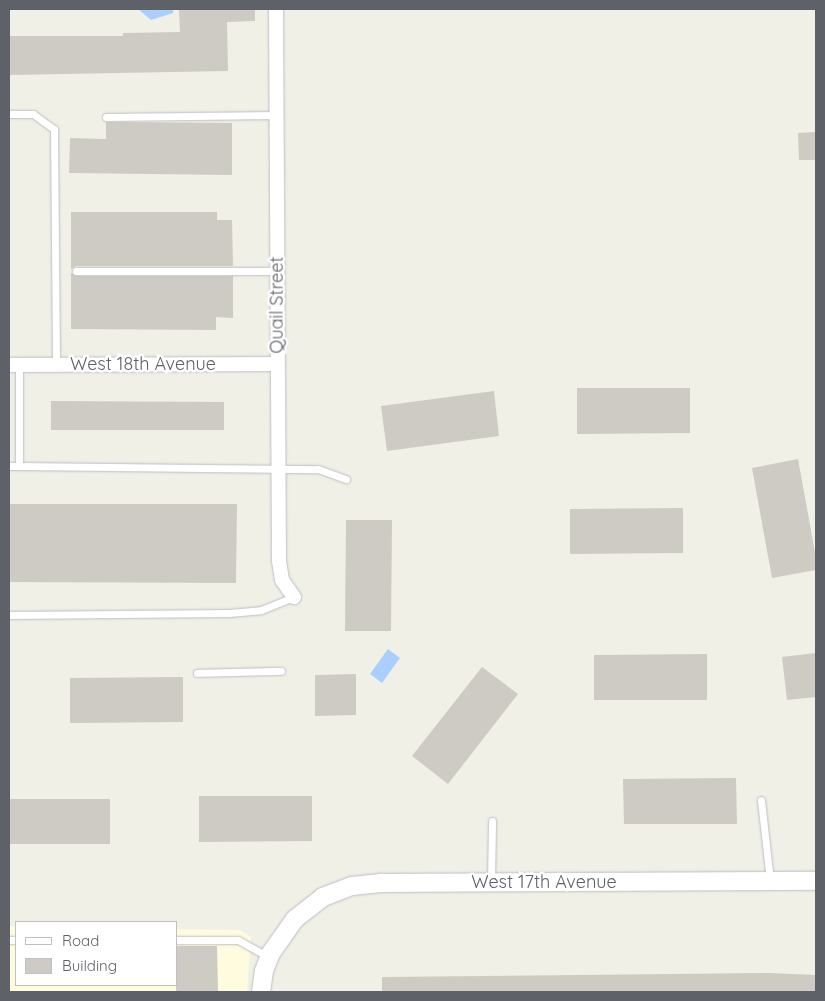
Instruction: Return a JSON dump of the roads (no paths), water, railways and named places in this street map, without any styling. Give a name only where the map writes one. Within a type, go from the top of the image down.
[{"type":"street","name":"Quail Street","points":[[276,9],[279,560],[282,580],[294,597]]},
{"type":"street","name":"West 18th Avenue","points":[[14,365],[277,364]]},
{"type":"street","name":"West 17th Avenue","points":[[269,957],[286,929],[305,909],[332,892],[352,886],[383,883],[816,881]]},
{"type":"street","points":[[261,992],[269,957]]},
{"type":"lane","points":[[9,114],[33,114],[54,129],[56,365]]},
{"type":"lane","points":[[106,117],[277,116]]},
{"type":"lane","points":[[76,271],[277,271]]},
{"type":"lane","points":[[14,365],[19,466]]},
{"type":"lane","points":[[9,466],[318,469],[346,479]]},
{"type":"lane","points":[[9,615],[229,613],[261,610],[294,597]]},
{"type":"lane","points":[[197,674],[281,672]]},
{"type":"lane","points":[[761,800],[770,881]]},
{"type":"lane","points":[[491,882],[492,821]]},
{"type":"lane","points":[[178,940],[238,940],[269,957]]},
{"type":"water","points":[[138,9],[173,9],[173,13],[151,20]]},
{"type":"water","points":[[388,649],[400,658],[382,683],[370,674]]}]
